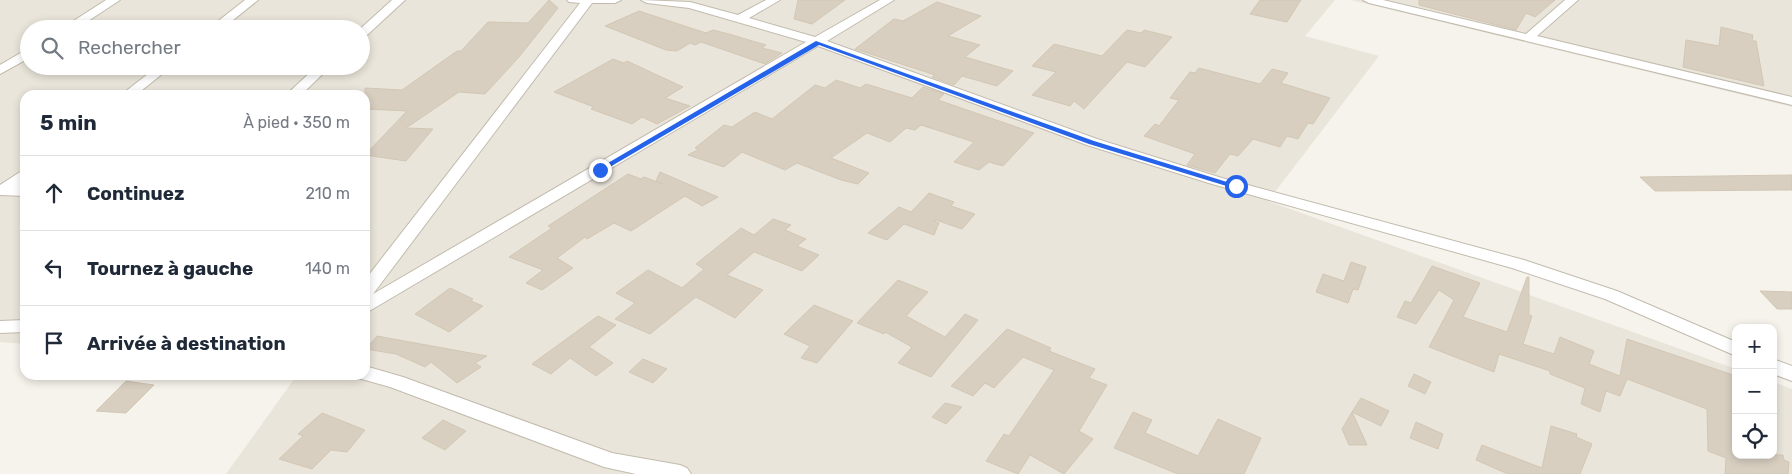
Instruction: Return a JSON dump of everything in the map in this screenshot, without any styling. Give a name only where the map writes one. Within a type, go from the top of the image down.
[{"type":"street","points":[[82,20],[114,0]]},
{"type":"street","points":[[226,20],[252,0]]},
{"type":"street","points":[[370,26],[399,0]]},
{"type":"street","points":[[573,0],[614,0]]},
{"type":"street","points":[[370,285],[589,0]]},
{"type":"street","points":[[647,0],[690,5],[818,42],[1092,142],[1217,181],[1518,264],[1611,296],[1732,348]]},
{"type":"street","points":[[740,20],[774,0]]},
{"type":"street","points":[[370,303],[888,0]]},
{"type":"street","points":[[1369,0],[1792,101]]},
{"type":"street","points":[[1406,9],[1420,0]]},
{"type":"street","points":[[1528,38],[1572,0]]},
{"type":"street","points":[[0,70],[20,58]]},
{"type":"street","points":[[135,90],[154,75]]},
{"type":"street","points":[[299,90],[315,75]]},
{"type":"street","points":[[2,190],[20,178]]},
{"type":"street","points":[[2,190],[20,191]]},
{"type":"street","points":[[0,327],[20,326]]},
{"type":"street","points":[[1777,368],[1792,374]]},
{"type":"street","points":[[370,374],[396,382],[611,461],[680,474]]},
{"type":"shaded area","points":[[0,0],[1335,0],[1305,36],[1379,56],[1268,201],[1732,368],[1732,459],[1777,459],[1777,383],[1792,389],[1792,474],[226,474],[293,380],[370,380],[370,90],[20,90],[20,344],[0,342]]},
{"type":"shaded area","points":[[1351,0],[1792,0],[1792,107]]},
{"type":"building","points":[[549,0],[558,8],[519,57],[485,94],[459,92],[406,128],[433,129],[406,161],[370,156],[370,150],[407,111],[370,109],[370,90],[365,90],[365,88],[402,90],[457,51],[461,51],[488,22],[528,23]]},
{"type":"building","points":[[798,0],[845,0],[812,24],[794,19]]},
{"type":"building","points":[[1260,0],[1301,0],[1287,22],[1250,14]]},
{"type":"building","points":[[1419,0],[1555,0],[1535,17],[1526,13],[1516,30],[1419,5]]},
{"type":"building","points":[[937,2],[981,16],[948,36],[980,45],[965,57],[1013,71],[997,86],[962,76],[954,85],[932,77],[935,75],[855,49],[894,19],[903,21]]},
{"type":"building","points":[[639,11],[706,33],[713,30],[729,34],[766,45],[762,48],[782,53],[765,64],[701,42],[695,45],[690,43],[677,51],[666,50],[605,26]]},
{"type":"building","points":[[1721,27],[1753,35],[1752,41],[1756,41],[1764,86],[1683,67],[1686,40],[1719,46]]},
{"type":"building","points":[[1127,30],[1141,33],[1144,30],[1172,37],[1145,67],[1127,62],[1084,109],[1074,101],[1070,106],[1032,95],[1056,72],[1032,66],[1054,44],[1102,56]]},
{"type":"building","points":[[613,59],[624,63],[627,61],[683,87],[665,98],[690,106],[657,124],[642,117],[632,124],[591,109],[594,107],[554,92]]},
{"type":"building","points":[[1199,68],[1260,84],[1272,69],[1288,73],[1281,83],[1330,98],[1313,124],[1308,123],[1298,139],[1287,136],[1280,147],[1253,139],[1238,156],[1230,154],[1215,173],[1187,165],[1195,154],[1144,136],[1155,124],[1159,126],[1179,100],[1170,98],[1190,72],[1195,73]]},
{"type":"building","points":[[836,80],[860,88],[866,84],[912,98],[923,87],[944,94],[938,100],[1034,133],[1003,166],[989,162],[979,170],[954,162],[974,142],[921,125],[915,130],[906,128],[890,142],[867,133],[831,158],[869,173],[858,184],[841,180],[797,163],[785,170],[742,152],[724,167],[688,155],[699,149],[695,148],[724,125],[732,127],[755,112],[772,119],[815,85],[825,88]]},
{"type":"building","points":[[660,172],[718,197],[702,206],[685,196],[631,231],[614,223],[587,239],[585,237],[557,258],[573,268],[542,290],[526,283],[543,270],[509,257],[552,228],[548,226],[628,174],[641,179],[644,177],[663,184],[656,181]]},
{"type":"building","points":[[1792,175],[1792,190],[1655,191],[1640,177]]},
{"type":"building","points":[[929,193],[954,202],[951,206],[975,214],[962,229],[936,220],[934,221],[939,223],[934,235],[904,224],[887,240],[868,233],[899,207],[911,212]]},
{"type":"building","points":[[773,219],[791,225],[785,230],[806,239],[797,246],[819,255],[802,271],[754,252],[727,275],[763,290],[735,318],[696,297],[650,334],[615,319],[635,303],[616,293],[648,270],[682,288],[704,269],[696,264],[741,228],[754,235]]},
{"type":"building","points":[[1351,262],[1366,267],[1358,290],[1353,289],[1348,303],[1316,292],[1323,274],[1344,281]]},
{"type":"building","points":[[1432,266],[1480,283],[1463,317],[1507,332],[1527,277],[1529,277],[1529,315],[1532,316],[1523,344],[1554,354],[1560,337],[1594,351],[1589,364],[1620,376],[1627,339],[1732,375],[1732,459],[1777,459],[1777,455],[1783,455],[1784,460],[1789,462],[1788,474],[1725,474],[1726,458],[1708,451],[1707,409],[1627,379],[1620,396],[1606,391],[1600,412],[1581,404],[1585,388],[1550,374],[1550,371],[1499,354],[1494,372],[1429,347],[1454,300],[1439,290],[1416,324],[1397,317],[1405,301],[1411,303]]},
{"type":"building","points":[[898,280],[928,292],[906,316],[945,337],[965,314],[978,320],[931,377],[898,363],[912,347],[885,332],[884,334],[857,323]]},
{"type":"building","points":[[450,288],[483,306],[449,332],[415,314]]},
{"type":"building","points":[[1760,291],[1792,292],[1792,309],[1777,309]]},
{"type":"building","points":[[814,305],[853,321],[817,363],[801,358],[810,346],[784,334]]},
{"type":"building","points":[[598,316],[616,325],[589,347],[613,363],[596,376],[570,358],[551,374],[532,364]]},
{"type":"building","points":[[1007,329],[1051,348],[1049,351],[1095,369],[1089,378],[1107,385],[1079,431],[1093,439],[1064,474],[1030,455],[1018,474],[986,461],[1004,434],[1009,436],[1054,370],[1023,357],[994,388],[985,383],[973,396],[951,386]]},
{"type":"building","points":[[377,336],[487,356],[475,363],[481,367],[457,383],[431,362],[425,367],[396,354],[370,350],[370,344]]},
{"type":"building","points":[[643,359],[667,369],[653,383],[629,372]]},
{"type":"building","points":[[1414,374],[1431,382],[1425,394],[1408,386]]},
{"type":"building","points":[[126,381],[154,385],[126,413],[96,411]]},
{"type":"building","points":[[1361,398],[1389,411],[1381,426],[1352,412]]},
{"type":"building","points":[[945,403],[962,407],[946,424],[932,417]]},
{"type":"building","points":[[1133,412],[1152,420],[1145,433],[1198,456],[1218,419],[1261,438],[1244,474],[1178,474],[1114,448]]},
{"type":"building","points":[[1352,412],[1367,445],[1349,445],[1342,429]]},
{"type":"building","points":[[322,413],[365,430],[347,452],[331,450],[312,469],[279,459],[303,436],[298,434]]},
{"type":"building","points":[[443,420],[466,431],[445,450],[422,438]]},
{"type":"building","points":[[1416,422],[1443,434],[1438,449],[1410,438]]},
{"type":"building","points":[[1551,426],[1577,434],[1576,437],[1592,444],[1580,474],[1508,474],[1476,460],[1482,445],[1542,468]]},
{"type":"route","points":[[600,170],[818,42],[1092,142],[1236,186]]}]
